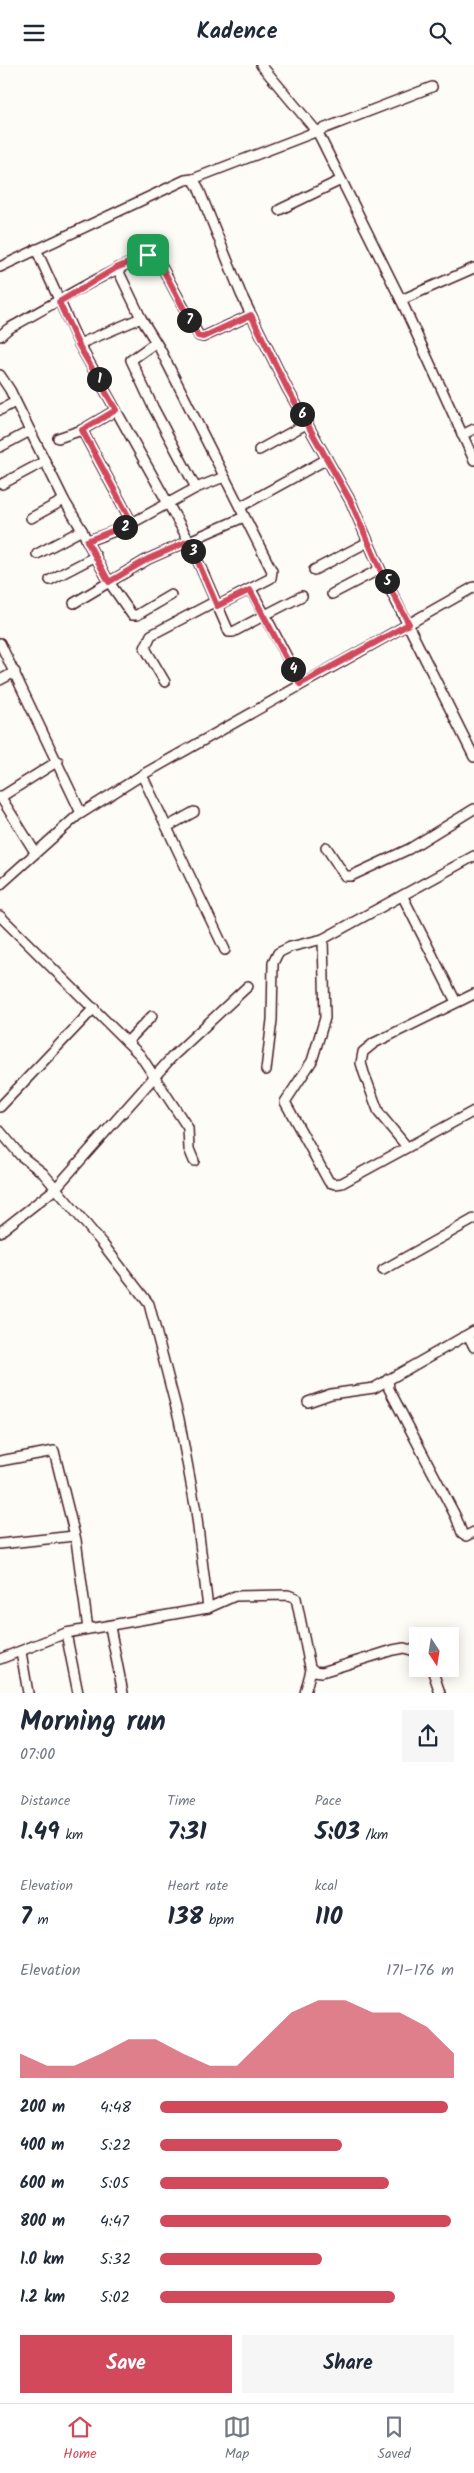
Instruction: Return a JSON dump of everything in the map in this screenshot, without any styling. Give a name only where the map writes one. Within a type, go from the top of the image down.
[{"type":"street","points":[[261,65],[318,133],[401,300],[474,460]]},
{"type":"street","points":[[0,267],[185,180],[193,179],[318,133],[432,87]]},
{"type":"street","points":[[193,179],[251,315],[351,502],[380,569],[474,757]]},
{"type":"street","points":[[279,210],[341,180]]},
{"type":"street","points":[[36,249],[78,344],[189,541],[216,604],[231,633],[302,596]]},
{"type":"street","points":[[0,336],[8,329],[59,302],[116,268],[148,255],[156,256],[198,336],[203,337],[251,315]]},
{"type":"street","points":[[116,268],[273,574],[271,578],[250,590],[151,635],[147,640],[145,648],[165,682]]},
{"type":"street","points":[[401,300],[474,268]]},
{"type":"street","points":[[78,344],[141,318]]},
{"type":"street","points":[[155,343],[131,360],[153,407],[196,488]]},
{"type":"street","points":[[0,375],[64,500],[109,582],[132,615],[137,615],[171,595]]},
{"type":"street","points":[[0,410],[15,402]]},
{"type":"street","points":[[58,438],[82,430],[116,410]]},
{"type":"street","points":[[259,449],[308,423]]},
{"type":"street","points":[[462,435],[474,429]]},
{"type":"street","points":[[82,430],[132,523]]},
{"type":"street","points":[[0,447],[30,431]]},
{"type":"street","points":[[240,507],[327,459]]},
{"type":"street","points":[[2,484],[45,461]]},
{"type":"street","points":[[87,541],[132,523],[196,488],[224,477]]},
{"type":"street","points":[[31,518],[64,500]]},
{"type":"street","points":[[74,603],[148,559],[244,517]]},
{"type":"street","points":[[37,554],[82,530]]},
{"type":"street","points":[[314,570],[368,542]]},
{"type":"street","points":[[50,580],[96,556]]},
{"type":"street","points":[[332,594],[380,569]]},
{"type":"street","points":[[0,885],[81,813],[142,775],[300,684],[474,587]]},
{"type":"street","points":[[250,590],[265,615],[300,684]]},
{"type":"street","points":[[0,643],[58,761],[81,813]]},
{"type":"street","points":[[0,680],[15,672]]},
{"type":"street","points":[[35,852],[0,796],[58,761]]},
{"type":"street","points":[[142,775],[225,950]]},
{"type":"street","points":[[326,847],[340,871],[345,876],[351,875],[408,849],[474,809]]},
{"type":"street","points":[[166,827],[194,812]]},
{"type":"street","points":[[266,1070],[274,994],[273,963],[278,953],[323,939],[403,897],[474,856]]},
{"type":"street","points":[[403,897],[456,1002]]},
{"type":"street","points":[[0,916],[140,1055],[188,1128],[189,1149],[194,1161]]},
{"type":"street","points":[[323,939],[325,1018],[312,1061],[286,1102],[332,1183],[342,1183],[407,1147],[473,1115]]},
{"type":"street","points":[[0,1232],[55,1189],[155,1077],[218,1013],[248,986]]},
{"type":"street","points":[[407,1147],[379,1113],[361,1063],[364,1052],[374,1043],[474,994]]},
{"type":"street","points":[[0,1107],[94,1008]]},
{"type":"street","points":[[127,1042],[152,1015]]},
{"type":"street","points":[[1,1133],[20,1155],[43,1173],[102,1243],[148,1304],[179,1419],[196,1511],[208,1608]]},
{"type":"street","points":[[383,1270],[474,1219]]},
{"type":"street","points":[[308,1401],[331,1394],[374,1388],[471,1333],[474,1347]]},
{"type":"street","points":[[388,1379],[389,1389],[456,1517],[462,1533],[466,1536],[474,1532]]},
{"type":"street","points":[[0,1461],[54,1451],[85,1593],[88,1629]]},
{"type":"street","points":[[0,1544],[74,1536]]},
{"type":"street","points":[[0,1659],[66,1633],[110,1627],[208,1608],[235,1596],[288,1595],[296,1598],[311,1670],[305,1693]]},
{"type":"street","points":[[110,1627],[123,1693]]},
{"type":"street","points":[[66,1633],[78,1693]]},
{"type":"street","points":[[311,1670],[322,1671],[404,1648],[409,1649]]},
{"type":"street","points":[[21,1652],[28,1693]]},
{"type":"street","points":[[435,1677],[440,1693]]},
{"type":"route","points":[[148,255],[156,256],[198,336],[203,337],[251,315],[287,388],[351,502],[380,569],[409,624],[300,684],[265,615],[250,590],[217,606],[189,541],[148,559],[109,582],[87,541],[132,523],[82,430],[116,410],[78,344],[59,302],[116,268],[148,255]]}]
